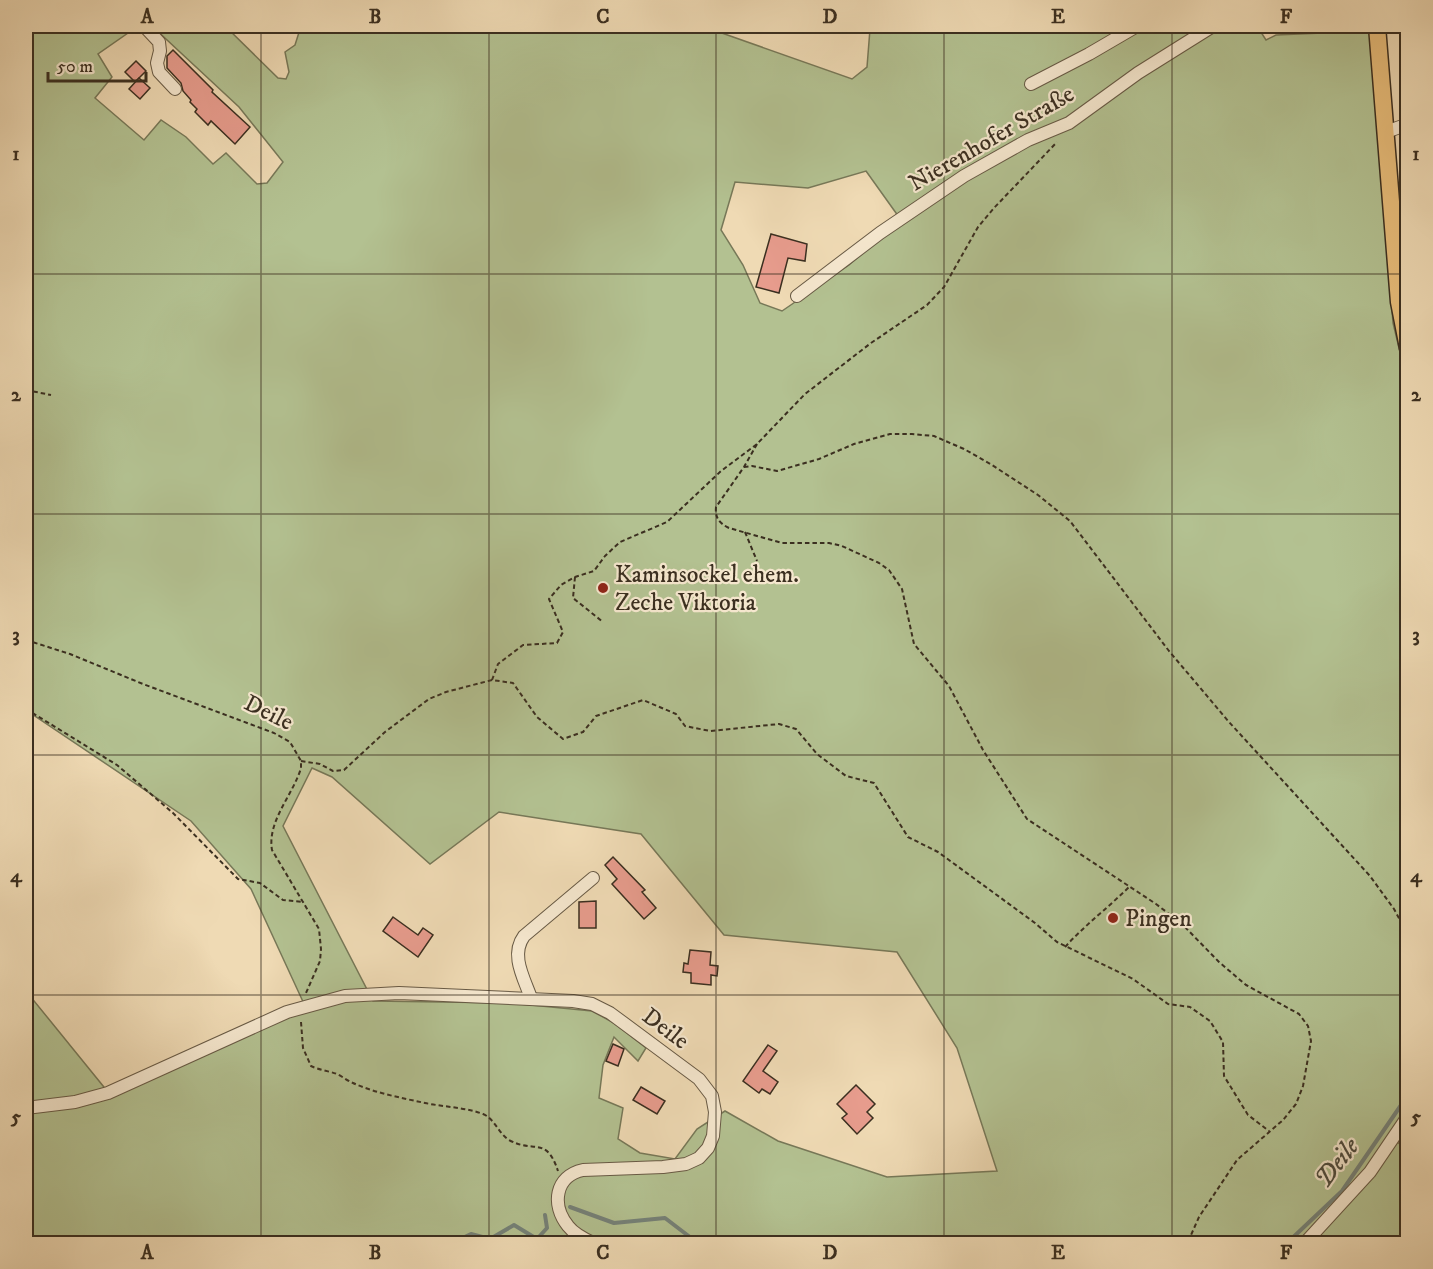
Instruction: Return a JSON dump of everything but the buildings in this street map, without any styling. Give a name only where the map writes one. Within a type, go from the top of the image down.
[{"type":"main road","points":[[1377,26],[1400,302],[1407,348]]},
{"type":"street","points":[[144,26],[159,42],[160,51],[157,63],[159,72],[175,89]]},
{"type":"street","points":[[1031,84],[1137,26]]},
{"type":"street","name":"Nierenhofer Straße","points":[[797,296],[880,233],[964,176],[1028,140],[1058,128],[1213,26]]},
{"type":"street","points":[[1334,27],[1350,26]]},
{"type":"street","points":[[1386,132],[1407,123]]},
{"type":"street","points":[[531,998],[519,963],[517,952],[520,942],[530,930],[593,878]]},
{"type":"street","name":"Deile","points":[[26,1108],[75,1102],[117,1090],[300,1007],[345,996],[366,994],[531,998],[585,1003],[610,1013],[699,1079],[709,1091],[716,1121],[708,1148],[693,1162],[680,1166],[583,1170],[576,1171],[566,1178]]},
{"type":"street","points":[[1304,1244],[1370,1172],[1407,1116]]},
{"type":"street","points":[[566,1178],[561,1184],[558,1199],[563,1220],[576,1233],[596,1244]]},
{"type":"path","points":[[492,680],[498,664],[523,645],[557,643],[563,632],[549,599],[561,585],[575,577],[594,571],[605,556],[620,542],[667,522],[721,471],[757,444],[805,394],[871,343],[927,305],[944,287],[978,227],[1054,147],[1059,135],[1058,128]]},
{"type":"path","points":[[26,390],[51,395]]},
{"type":"path","points":[[744,467],[752,466],[777,471],[819,459],[854,444],[891,434],[934,436],[964,449],[1038,495],[1070,521],[1169,651],[1229,722],[1370,876],[1394,909],[1407,935]]},
{"type":"path","points":[[757,444],[744,467],[718,503],[715,514],[721,524],[782,543],[829,543],[842,546],[858,552],[889,570],[902,590],[914,644],[949,686],[983,750],[1022,813],[1045,832],[1130,886],[1180,923],[1246,985],[1299,1014],[1308,1026],[1311,1041],[1303,1086],[1296,1104],[1247,1149],[1228,1172],[1199,1217],[1187,1244]]},
{"type":"path","points":[[745,532],[757,561]]},
{"type":"path","points":[[575,577],[573,598],[603,622]]},
{"type":"path","name":"Deile","points":[[26,640],[70,654],[274,733],[290,742],[301,761],[298,776],[270,840],[272,850],[319,929],[320,961],[300,1007]]},
{"type":"path","points":[[301,761],[320,764],[333,771],[344,770],[385,732],[429,699],[492,680],[513,683],[537,717],[563,739],[583,732],[596,716],[643,700],[676,714],[685,726],[710,731],[779,724],[796,729],[817,754],[846,776],[874,783],[908,837],[938,852],[1065,947],[1133,979],[1168,1004],[1190,1007],[1210,1021],[1223,1042],[1224,1076],[1248,1115],[1269,1131]]},
{"type":"path","points":[[26,709],[117,765],[173,813],[238,879],[260,883],[283,900],[304,902]]},
{"type":"path","points":[[1065,947],[1130,886]]},
{"type":"path","points":[[300,1007],[303,1048],[311,1066],[355,1084],[380,1091],[483,1114],[492,1120],[501,1134],[509,1140],[541,1147],[549,1152],[557,1171],[566,1178]]},
{"type":"green space","points":[[26,26],[138,26],[98,54],[112,77],[95,98],[144,140],[161,120],[186,137],[213,164],[226,153],[257,184],[267,183],[283,162],[239,107],[152,26],[225,26],[278,78],[286,79],[289,72],[285,52],[295,45],[301,26],[702,26],[852,79],[867,67],[869,26],[1257,26],[1266,40],[1276,35],[1370,31],[1393,323],[1408,386],[1408,1109],[1390,1136],[1407,1150],[1407,1243],[26,1243],[26,991],[108,1092],[305,1006],[251,889],[191,821],[26,710]],"holes":[[[866,171],[901,220],[849,265],[782,311],[760,303],[743,265],[721,230],[735,182],[808,188]],[[312,768],[332,777],[430,864],[499,812],[641,834],[724,935],[897,952],[957,1048],[997,1171],[887,1177],[778,1141],[725,1111],[697,1129],[675,1159],[640,1153],[618,1139],[623,1108],[599,1098],[603,1065],[614,1037],[638,1061],[646,1048],[614,1023],[592,1011],[510,1003],[373,1001],[283,826]]]},
{"type":"waterway","name":"Deile","points":[[1286,1244],[1342,1191],[1408,1095]]},
{"type":"waterway","name":"Deile","points":[[570,1207],[614,1223],[665,1218],[699,1244]]},
{"type":"waterway","name":"Deile","points":[[450,1244],[471,1234],[490,1239],[514,1225],[537,1239],[547,1228],[545,1215]]},
{"type":"place","name":"Kaminsockel ehem. Zeche Viktoria","points":[[603,588]]},
{"type":"place","name":"Pingen","points":[[1113,918]]}]
